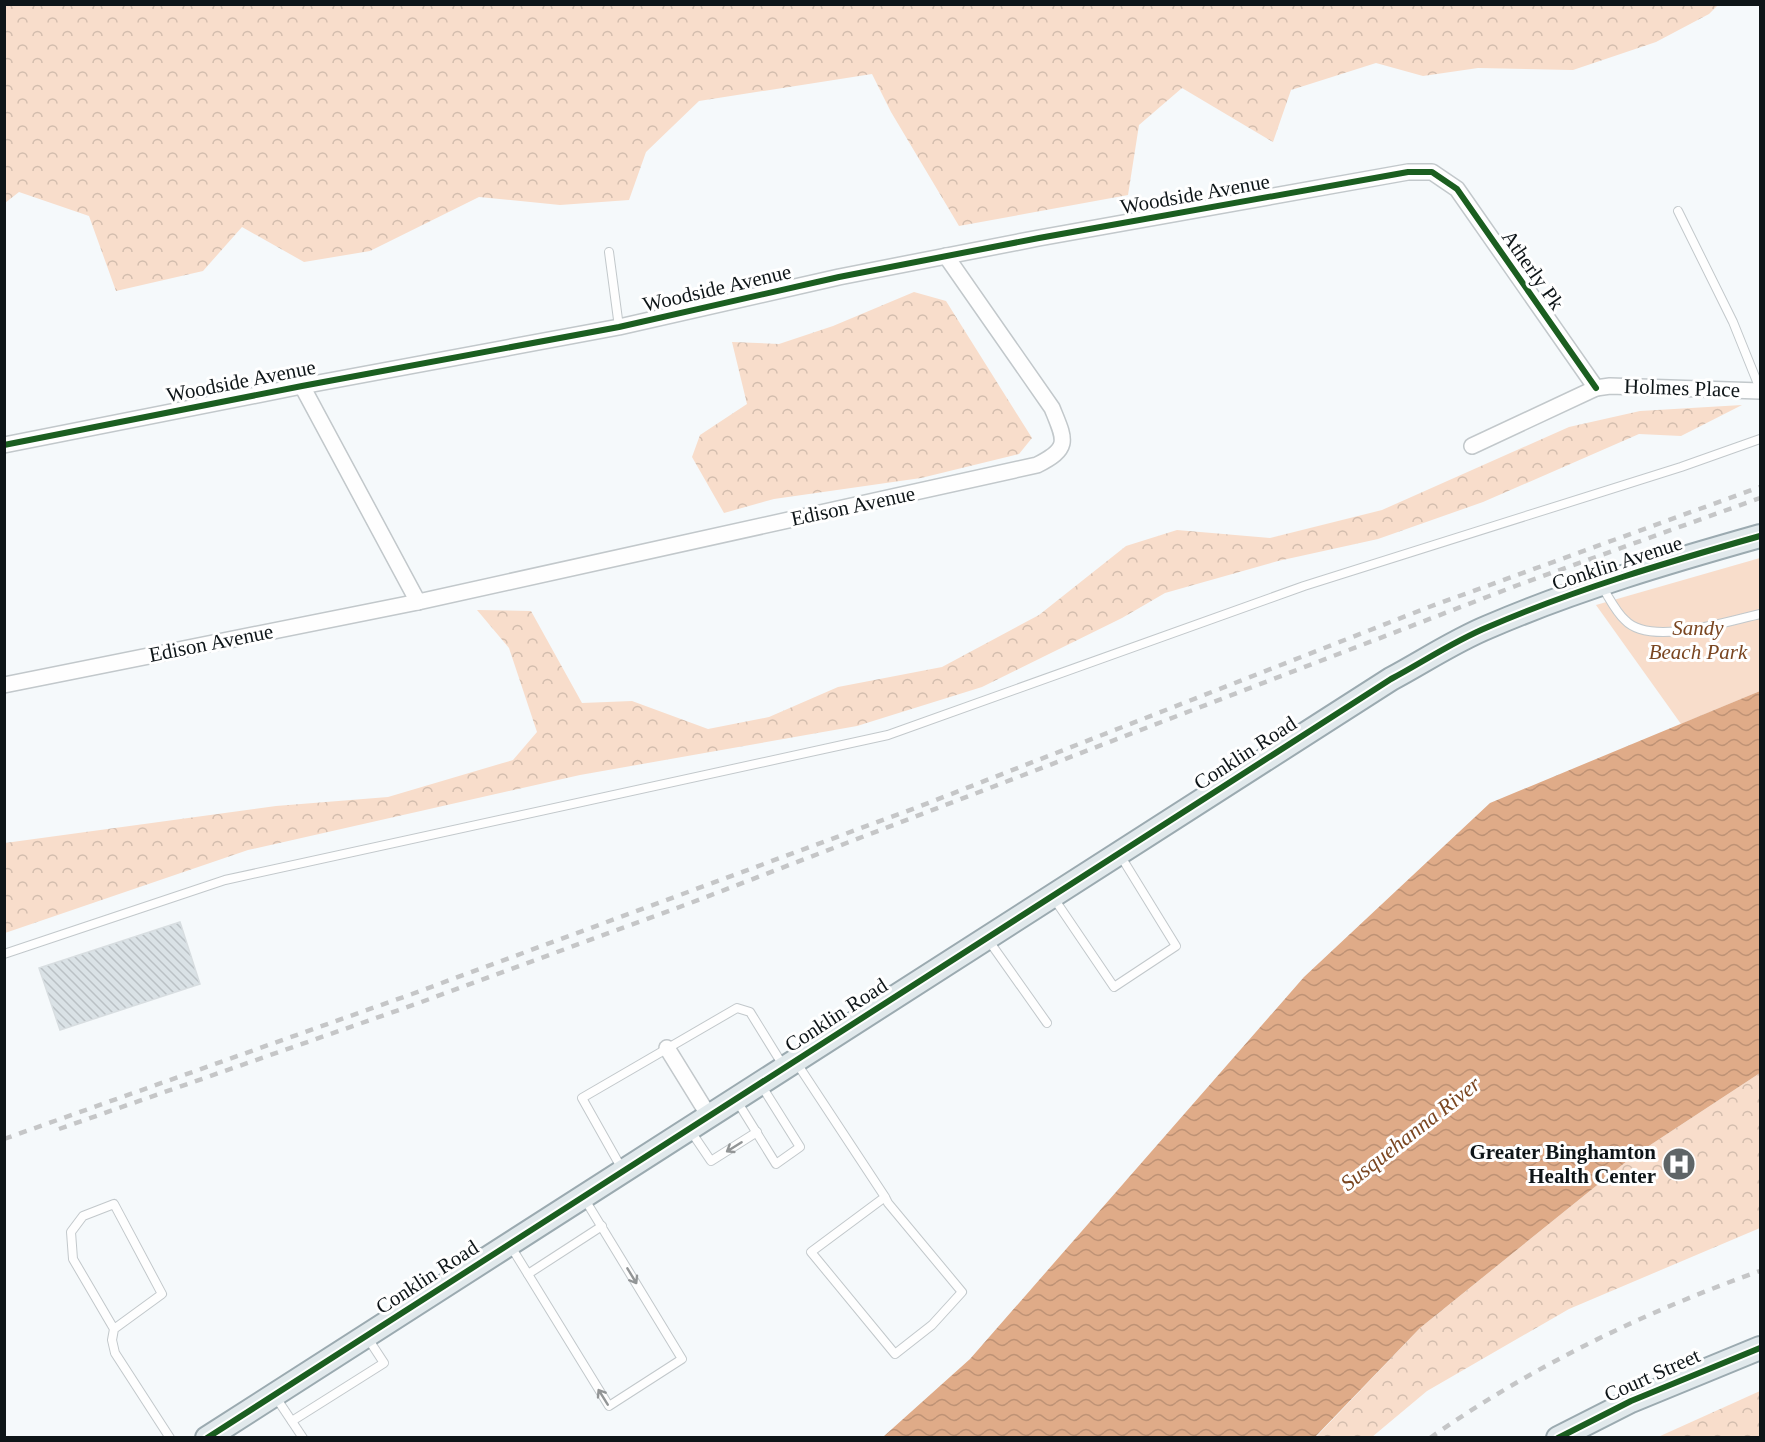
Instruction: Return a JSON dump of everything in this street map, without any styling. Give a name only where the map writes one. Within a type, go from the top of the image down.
[{"type":"main road","name":"Conklin Avenue","points":[[1487,627],[1600,584],[1761,536]]},
{"type":"main road","name":"Conklin Road","points":[[207,1437],[1391,679],[1487,627]]},
{"type":"main road","name":"Court Street","points":[[1558,1437],[1631,1401],[1761,1348]]},
{"type":"street","name":"Woodside Avenue","points":[[4,445],[618,327],[946,256],[1408,172],[1432,172],[1438,175]]},
{"type":"street","name":"Atherly Pk","points":[[1438,175],[1457,189],[1596,388]]},
{"type":"street","name":"Edison Avenue","points":[[4,685],[417,602],[1037,465],[1058,455],[1062,447],[1061,432],[1052,408],[946,256]]},
{"type":"street","points":[[302,386],[417,602]]},
{"type":"street","name":"Holmes Place","points":[[1472,446],[1596,388],[1610,386],[1761,390]]},
{"type":"street","points":[[667,1048],[709,1116]]},
{"type":"lane","points":[[1678,211],[1733,322],[1761,390]]},
{"type":"lane","points":[[609,252],[618,327]]},
{"type":"lane","points":[[4,954],[225,880],[888,735],[1304,586],[1761,439]]},
{"type":"lane","points":[[1600,584],[1625,621],[1640,630],[1665,632],[1761,614]]},
{"type":"lane","points":[[1053,896],[1114,987],[1176,946],[1120,854]]},
{"type":"lane","points":[[987,938],[1047,1023]]},
{"type":"lane","points":[[623,1171],[582,1098],[738,1008],[750,1012],[885,1197],[962,1292],[932,1325],[895,1354],[811,1251],[885,1197]]},
{"type":"lane","points":[[736,1099],[776,1164],[800,1148],[760,1084]]},
{"type":"lane","points":[[689,1129],[711,1161],[757,1132]]},
{"type":"lane","points":[[509,1244],[609,1406],[682,1359],[584,1197]]},
{"type":"lane","points":[[114,1329],[162,1294],[114,1204],[83,1216],[70,1232],[73,1259],[114,1329],[112,1340],[115,1353],[170,1437]]},
{"type":"lane","points":[[528,1274],[602,1226]]},
{"type":"lane","points":[[292,1421],[384,1362],[366,1336]]},
{"type":"lane","points":[[274,1395],[303,1437]]},
{"type":"green space","points":[[5,4],[1718,5],[1709,14],[1656,42],[1573,70],[1478,68],[1423,76],[1376,63],[1291,90],[1273,142],[1182,88],[1139,125],[1128,195],[959,226],[891,112],[872,74],[699,101],[646,152],[629,200],[560,205],[479,197],[370,251],[304,262],[242,227],[203,271],[116,291],[89,216],[19,192],[5,203]]},
{"type":"green space","points":[[914,292],[946,301],[1032,438],[1019,454],[921,478],[774,499],[724,513],[692,457],[700,435],[747,404],[732,342],[779,344],[833,326]]},
{"type":"green space","points":[[1742,405],[1681,436],[1639,434],[1483,502],[1378,539],[1278,561],[1165,593],[1122,618],[982,687],[857,726],[580,775],[248,850],[5,933],[5,843],[276,806],[388,797],[513,760],[537,732],[509,648],[477,610],[531,611],[582,703],[632,701],[708,729],[769,717],[838,687],[942,667],[1039,615],[1126,546],[1177,530],[1270,538],[1382,510],[1569,427],[1640,411]]},
{"type":"green space","name":"Sandy Beach Park","points":[[1760,558],[1760,691],[1681,724],[1596,605]]},
{"type":"green space","name":"Greater Binghamton Health Center","points":[[1760,1073],[1760,1228],[1569,1309],[1427,1391],[1372,1437],[1315,1438],[1420,1328],[1632,1157]]},
{"type":"green space","points":[[1760,1391],[1760,1437],[1658,1437]]},
{"type":"water","name":"Susquehanna River","points":[[1760,691],[1760,1073],[1632,1157],[1420,1328],[1315,1437],[883,1437],[970,1359],[1304,977],[1490,803]]},
{"type":"building","points":[[180,922],[200,984],[60,1030],[39,968]]},
{"type":"railway","points":[[4,1139],[412,994],[918,807],[1429,607],[1760,487]]},
{"type":"railway","points":[[59,1129],[416,1004],[693,902],[1518,585],[1760,498]]},
{"type":"railway","points":[[1430,1438],[1508,1388],[1589,1343],[1674,1304],[1760,1271]]},
{"type":"cycle path","points":[[4,445],[619,327],[839,277],[1039,238],[1408,172],[1432,172],[1457,189],[1596,388]]},
{"type":"cycle path","points":[[207,1438],[1391,679],[1463,639],[1521,613],[1622,577],[1760,536]]},
{"type":"cycle path","points":[[1558,1438],[1631,1401],[1760,1348]]},
{"type":"place","name":"Greater Binghamton Health Center","points":[[1679,1164]]}]
